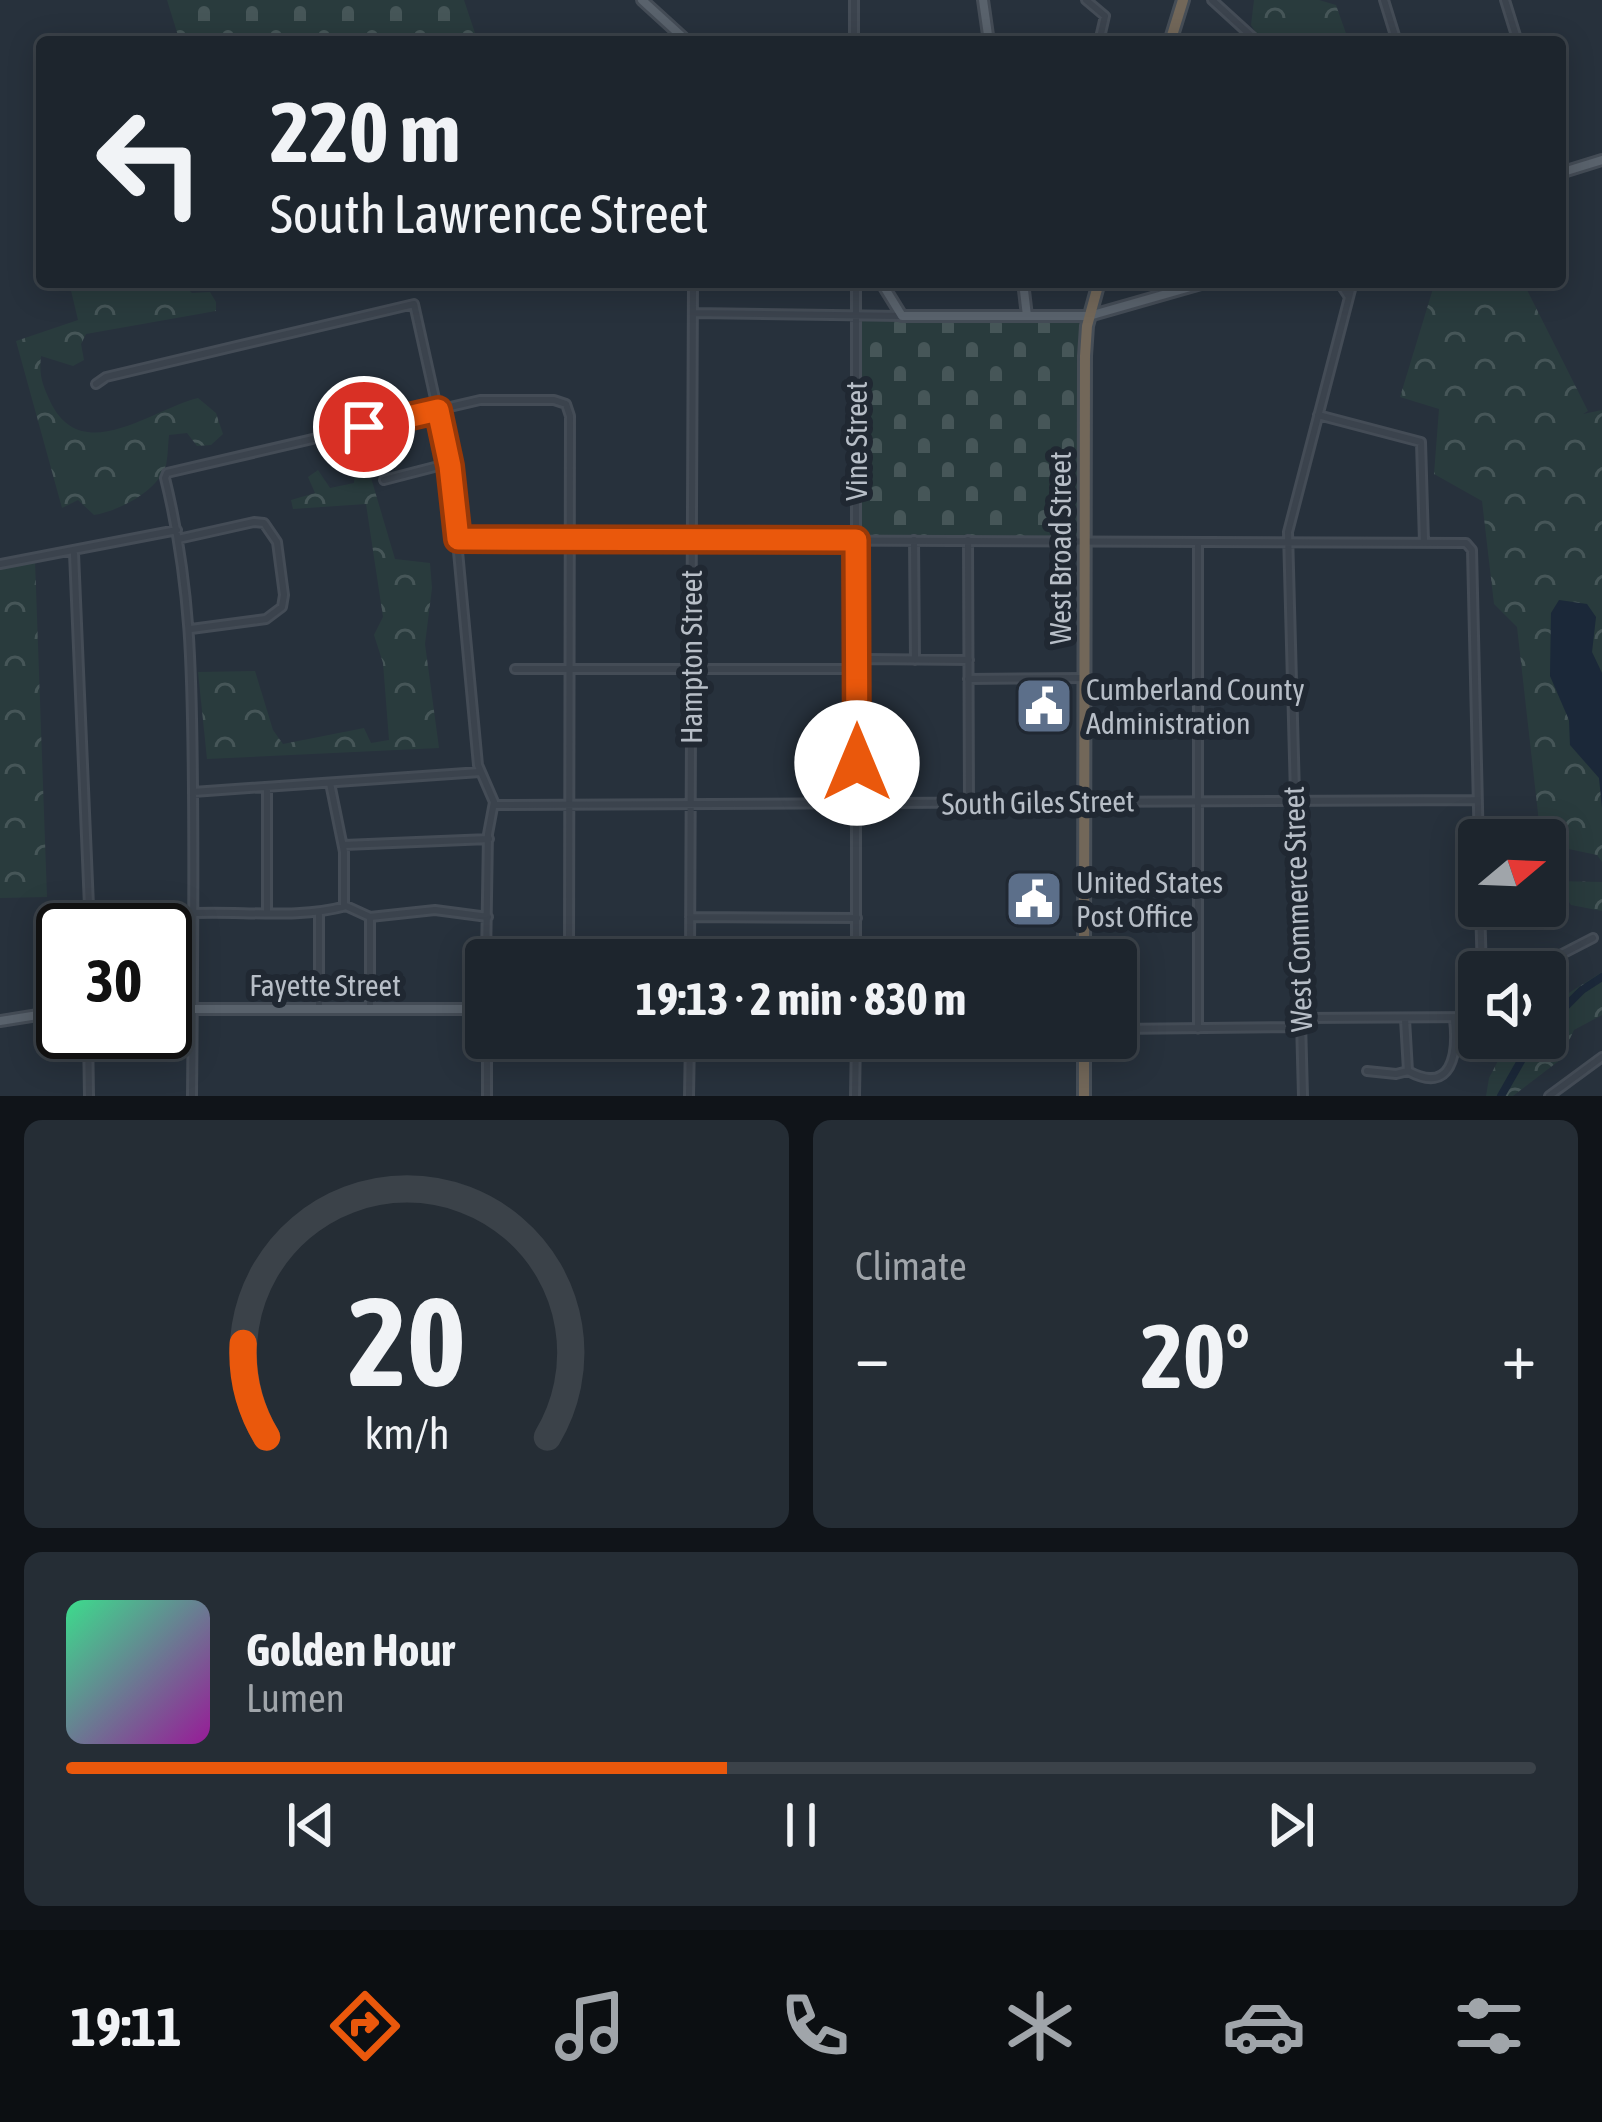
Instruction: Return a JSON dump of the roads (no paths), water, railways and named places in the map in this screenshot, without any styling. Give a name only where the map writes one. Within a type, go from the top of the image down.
[{"type":"highway","points":[[1172,36],[1183,0]]},
{"type":"highway","name":"West Broad Street","points":[[1084,939],[1085,356],[1097,288]]},
{"type":"highway","points":[[1084,1059],[1084,1096]]},
{"type":"main road","points":[[642,0],[681,36]]},
{"type":"main road","points":[[983,0],[988,36]]},
{"type":"main road","points":[[1566,171],[1602,160]]},
{"type":"main road","points":[[885,288],[902,316],[1089,316],[1187,288]]},
{"type":"main road","points":[[1023,288],[1027,316]]},
{"type":"main road","name":"Fayette Street","points":[[195,1009],[465,1009]]},
{"type":"main road","points":[[0,1021],[36,1015]]},
{"type":"street","points":[[854,0],[854,36]]},
{"type":"street","points":[[1086,0],[1105,16],[1100,36]]},
{"type":"street","points":[[1212,0],[1251,36]]},
{"type":"street","points":[[1384,0],[1395,36]]},
{"type":"street","points":[[1504,0],[1515,36]]},
{"type":"street","name":"Hampton Street","points":[[690,939],[693,288]]},
{"type":"street","name":"Vine Street","points":[[856,288],[856,939]]},
{"type":"street","points":[[1343,288],[1349,297]]},
{"type":"street","name":"West Commerce Street","points":[[1303,1096],[1288,542],[1352,288]]},
{"type":"street","points":[[96,384],[106,376],[414,304],[450,463],[480,772],[494,805],[487,939]]},
{"type":"street","points":[[692,313],[902,316]]},
{"type":"street","points":[[193,1096],[191,629],[167,473],[480,400],[566,404],[571,539],[569,939]]},
{"type":"street","points":[[1318,415],[1422,444],[1424,542]]},
{"type":"street","points":[[384,480],[450,463]]},
{"type":"street","points":[[0,565],[264,523],[277,542],[282,607],[266,619],[191,629]]},
{"type":"street","points":[[458,539],[1466,543],[1472,549],[1478,819]]},
{"type":"street","points":[[914,540],[915,660]]},
{"type":"street","points":[[968,540],[968,803]]},
{"type":"street","points":[[1198,542],[1198,1029]]},
{"type":"street","points":[[74,553],[89,903]]},
{"type":"street","points":[[515,669],[844,669],[856,663],[968,660]]},
{"type":"street","points":[[968,679],[1084,678]]},
{"type":"street","points":[[193,791],[480,772]]},
{"type":"street","points":[[330,783],[344,845],[344,906]]},
{"type":"street","points":[[267,787],[267,911]]},
{"type":"street","name":"South Giles Street","points":[[494,805],[1478,800]]},
{"type":"street","points":[[344,845],[489,839]]},
{"type":"street","points":[[195,914],[319,914],[344,906],[370,917],[436,910],[488,917]]},
{"type":"street","points":[[319,914],[320,1009]]},
{"type":"street","points":[[690,916],[856,918]]},
{"type":"street","points":[[370,917],[370,1009]]},
{"type":"street","points":[[1566,952],[1593,938]]},
{"type":"street","points":[[1406,1019],[1408,1071]]},
{"type":"street","points":[[1367,1071],[1408,1071],[1424,1077],[1445,1074],[1455,1049],[1454,1019]]},
{"type":"street","points":[[1137,1029],[1458,1019]]},
{"type":"street","points":[[1549,1096],[1602,1058]]},
{"type":"street","points":[[88,1059],[89,1096]]},
{"type":"street","points":[[487,1059],[487,1096]]},
{"type":"street","points":[[689,1096],[690,1059]]},
{"type":"street","points":[[855,1096],[856,1059]]},
{"type":"water","points":[[1559,600],[1587,604],[1596,617],[1592,652],[1602,673],[1602,808],[1599,778],[1570,745],[1569,720],[1550,676],[1551,613]]},
{"type":"waterway","points":[[1566,1006],[1602,977]]},
{"type":"waterway","points":[[1501,1096],[1522,1059]]},
{"type":"place","name":"Cumberland County Administration","points":[[1044,706]]},
{"type":"place","name":"United States Post Office","points":[[1034,899]]}]
